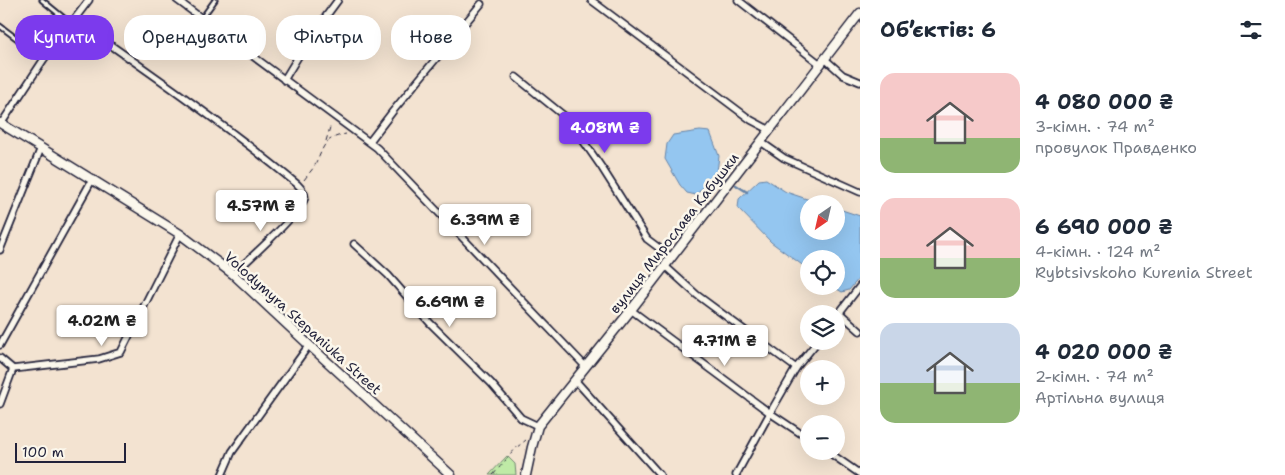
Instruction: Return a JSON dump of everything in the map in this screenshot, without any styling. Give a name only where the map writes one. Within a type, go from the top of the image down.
[{"type":"street","points":[[77,15],[89,0]]},
{"type":"street","points":[[177,0],[198,15]]},
{"type":"street","points":[[284,80],[306,42],[338,0]]},
{"type":"street","points":[[590,0],[751,120],[770,130]]},
{"type":"street","points":[[738,0],[822,62],[843,75],[860,82]]},
{"type":"street","points":[[370,142],[393,111],[481,4]]},
{"type":"street","name":"вулиця Мирослава Кабушки","points":[[526,475],[537,429],[860,13]]},
{"type":"street","points":[[114,47],[235,135],[304,192],[305,198],[285,224],[233,274]]},
{"type":"street","points":[[0,124],[44,60]]},
{"type":"street","points":[[258,60],[377,148],[586,367]]},
{"type":"street","points":[[516,77],[568,119],[602,168],[647,240],[671,257]]},
{"type":"street","name":"Volodymyra Stepaniuka Street","points":[[0,124],[180,234],[233,274],[451,475]]},
{"type":"street","points":[[760,142],[784,158],[860,192]]},
{"type":"street","points":[[0,250],[41,148]]},
{"type":"street","points":[[0,345],[92,180]]},
{"type":"street","points":[[0,358],[13,369],[100,359],[121,352],[180,234]]},
{"type":"street","points":[[354,244],[388,275],[430,323],[491,383],[521,418],[537,429]]},
{"type":"street","points":[[665,266],[697,295],[796,368]]},
{"type":"street","points":[[845,306],[860,286]]},
{"type":"street","points":[[631,310],[800,433]]},
{"type":"street","points":[[845,320],[860,331]]},
{"type":"street","points":[[222,475],[232,452],[309,345]]},
{"type":"street","points":[[736,475],[796,368],[811,350]]},
{"type":"street","points":[[0,404],[13,369]]},
{"type":"street","points":[[575,380],[660,475]]},
{"type":"street","points":[[840,460],[860,474]]},
{"type":"lane","points":[[42,0],[60,15]]},
{"type":"lane","points":[[204,15],[215,0]]},
{"type":"lane","points":[[0,26],[15,38]]},
{"type":"path","points":[[299,187],[314,167],[326,142],[331,122],[328,112]]},
{"type":"path","points":[[326,142],[336,136],[357,132]]},
{"type":"path","points":[[493,475],[516,448],[537,429]]},
{"type":"green space","points":[[507,456],[515,464],[516,475],[489,475]]},
{"type":"water","points":[[700,131],[710,132],[719,156],[717,172],[696,195],[687,193],[680,185],[665,159],[667,144],[673,135]]},
{"type":"water","points":[[766,179],[786,192],[800,197],[800,240],[845,240],[845,211],[860,216],[860,277],[849,290],[845,291],[845,250],[800,250],[800,263],[771,242],[738,208],[739,199],[759,180]]},
{"type":"waterway","points":[[717,172],[725,177]]},
{"type":"waterway","points":[[736,185],[747,192]]}]
